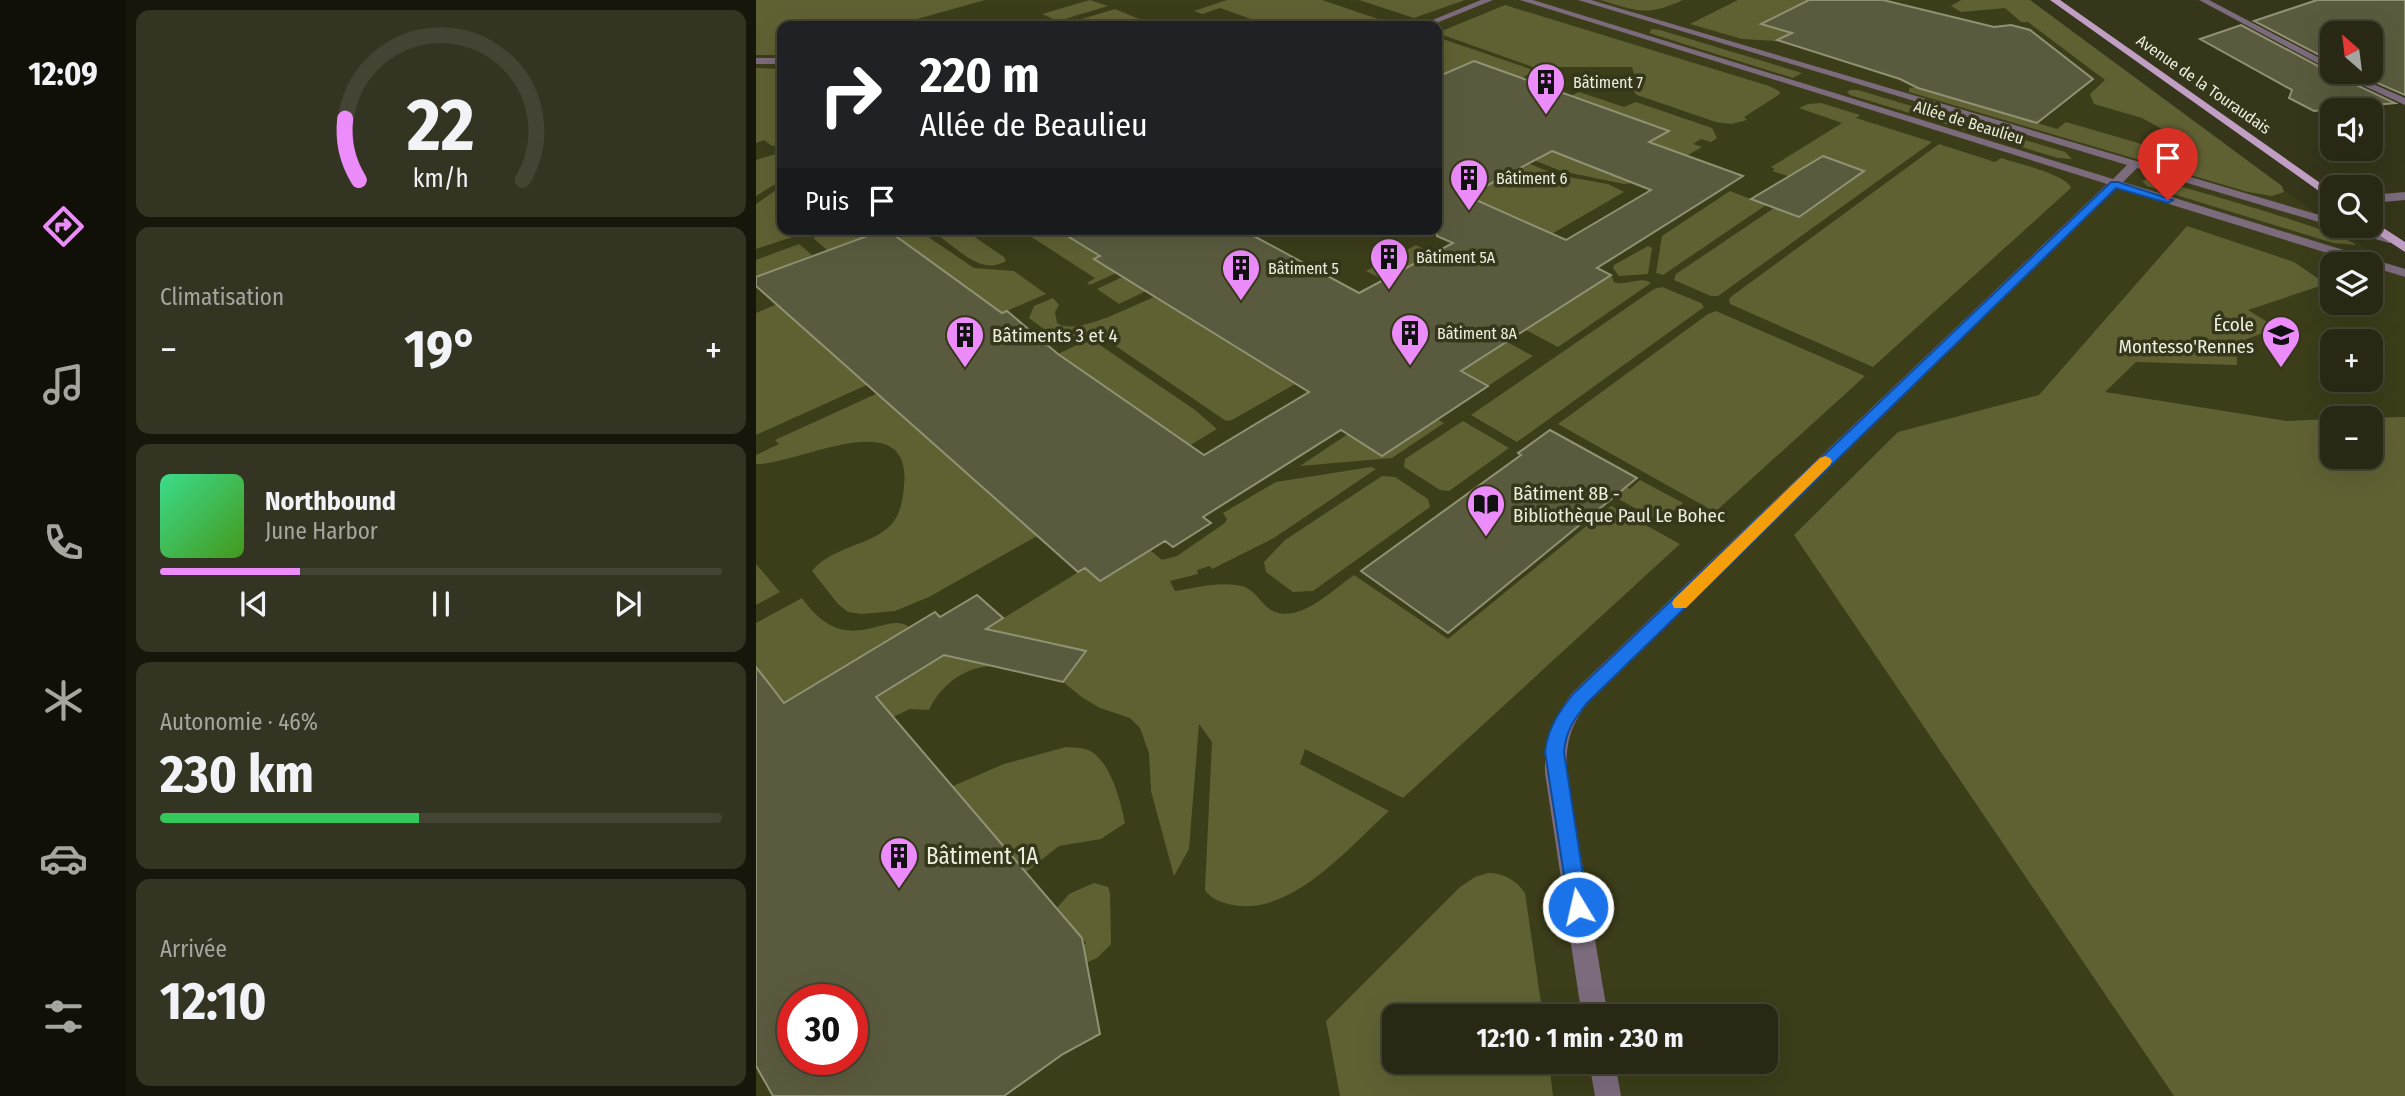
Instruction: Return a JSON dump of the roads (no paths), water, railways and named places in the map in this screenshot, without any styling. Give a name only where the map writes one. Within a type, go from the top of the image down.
[{"type":"main road","name":"Avenue de la Touraudais","points":[[2054,0],[2320,189]]},
{"type":"main road","points":[[2383,233],[2405,248]]},
{"type":"street","points":[[1435,21],[1489,0]]},
{"type":"street","name":"Allée de Beaulieu","points":[[1524,0],[2405,273]]},
{"type":"street","name":"Allée de Beaulieu","points":[[1582,0],[2133,166],[2320,219]]},
{"type":"street","points":[[2203,0],[2320,62]]},
{"type":"street","points":[[756,61],[777,61]]},
{"type":"street","points":[[1810,89],[1834,76]]},
{"type":"street","points":[[2365,84],[2405,102]]},
{"type":"street","points":[[1593,1004],[1556,773],[1556,735],[1563,719],[1579,699],[2133,166]]},
{"type":"street","points":[[2383,198],[2405,196]]},
{"type":"street","points":[[2383,237],[2393,240]]},
{"type":"street","points":[[1604,1074],[1608,1096]]},
{"type":"place","name":"Bâtiment 7","points":[[1546,116]]},
{"type":"place","name":"Bâtiment 6","points":[[1469,212]]},
{"type":"place","name":"Bâtiment 5A","points":[[1389,291]]},
{"type":"place","name":"Bâtiment 5","points":[[1241,302]]},
{"type":"place","name":"Bâtiment 8A","points":[[1410,367]]},
{"type":"place","name":"Bâtiments 3 et 4","points":[[965,369]]},
{"type":"place","name":"École Montesso'Rennes","points":[[2281,369]]},
{"type":"place","name":"Bâtiment 8B - Bibliothèque Paul Le Bohec","points":[[1486,538]]},
{"type":"place","name":"Bâtiment 1A","points":[[899,890]]}]
